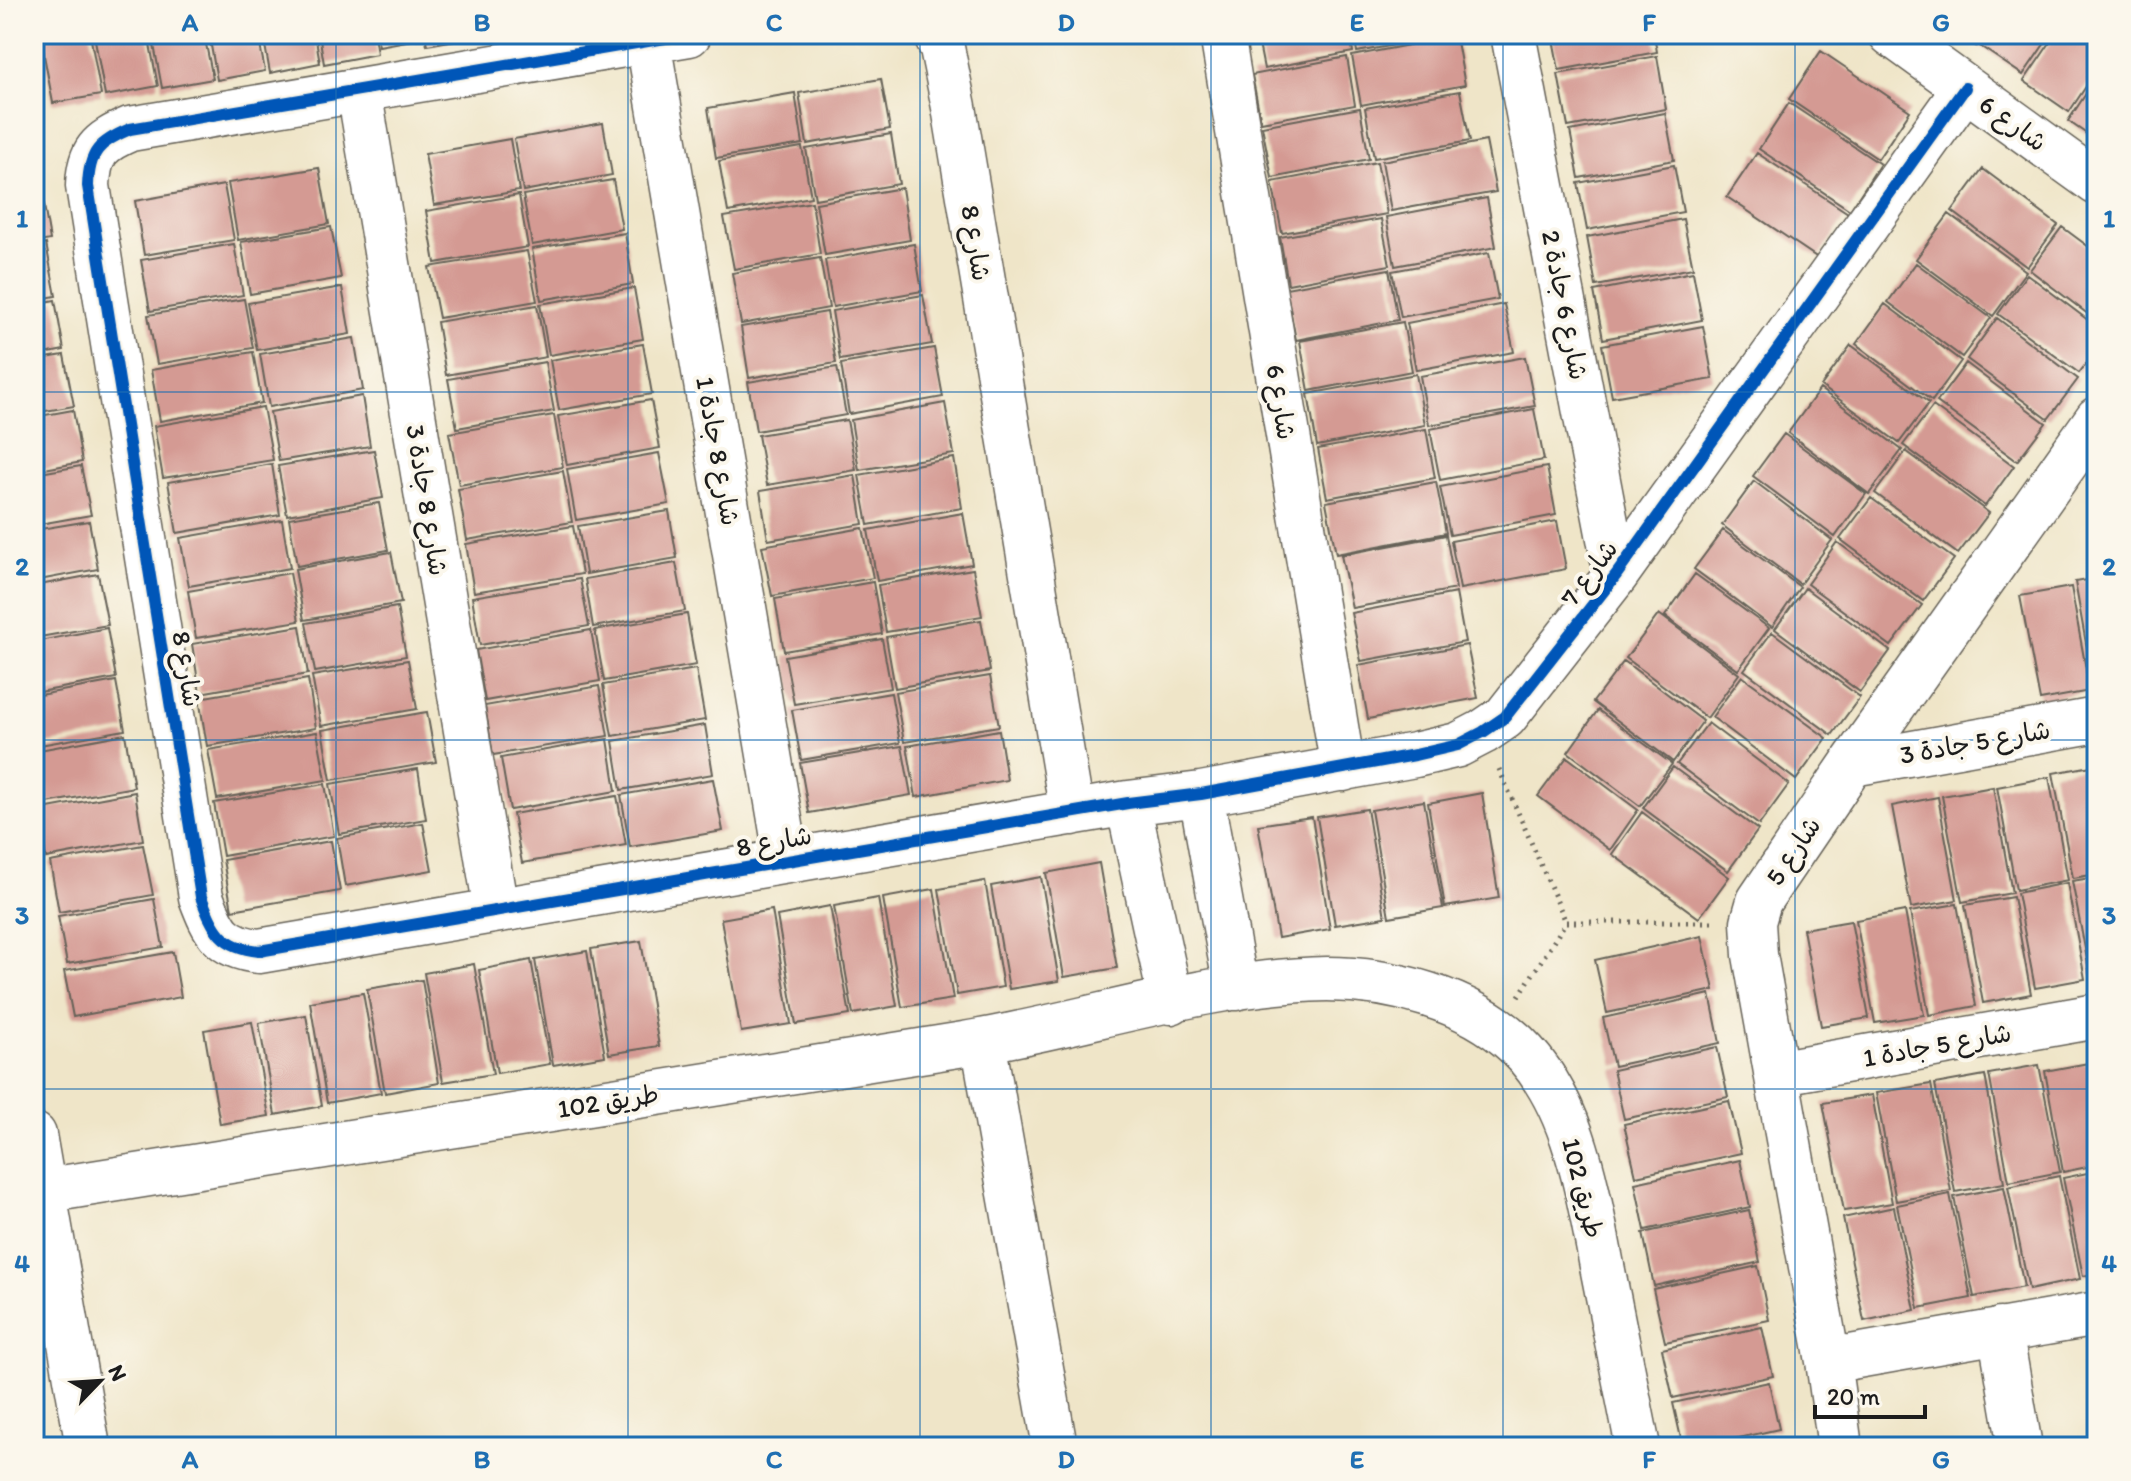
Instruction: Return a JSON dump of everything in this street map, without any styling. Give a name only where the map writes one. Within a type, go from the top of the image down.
[{"type":"street","name":"شارع 8","points":[[669,37],[130,129],[109,138],[97,150],[89,165],[88,186],[201,897],[210,922],[224,939],[239,949],[259,951],[1072,813],[954,107],[942,48],[935,34]]},
{"type":"street","name":"شارع 6","points":[[1222,34],[1343,769]]},
{"type":"street","name":"شارع 6 جادة 2","points":[[1513,34],[1616,575]]},
{"type":"street","name":"شارع 6","points":[[1891,34],[2097,183]]},
{"type":"street","name":"شارع 8 جادة 1","points":[[669,37],[787,861]]},
{"type":"street","name":"شارع 7","points":[[1072,813],[1343,769],[1458,745],[1505,717],[1616,575],[1965,88]]},
{"type":"street","name":"شارع 8 جادة 3","points":[[359,90],[496,910]]},
{"type":"street","name":"شارع 5","points":[[1840,1447],[1828,1361],[1755,955],[1753,922],[1759,901],[1852,764],[2097,419]]},
{"type":"street","name":"شارع 5 جادة 3","points":[[1852,764],[2097,720]]},
{"type":"street","points":[[1201,794],[1236,988]]},
{"type":"street","points":[[1128,803],[1171,1002]]},
{"type":"street","name":"طريق 102","points":[[43,1191],[983,1041],[1236,988],[1327,979],[1384,984],[1442,1000],[1482,1017],[1518,1046],[1547,1084],[1578,1150],[1638,1447]]},
{"type":"street","name":"شارع 5 جادة 1","points":[[1776,1073],[2097,1016]]},
{"type":"street","points":[[983,1041],[1055,1447]]},
{"type":"street","points":[[34,1135],[88,1447]]},
{"type":"street","points":[[1828,1361],[2097,1314]]},
{"type":"street","points":[[2000,1330],[2020,1447]]},
{"type":"path","points":[[1483,732],[1566,922]]},
{"type":"path","points":[[1566,922],[1753,922]]},
{"type":"path","points":[[1498,1029],[1566,922]]},
{"type":"building","points":[[40,34],[90,34],[101,95],[53,103]]},
{"type":"building","points":[[94,34],[148,34],[158,86],[105,96]]},
{"type":"building","points":[[152,34],[204,34],[213,79],[162,88]]},
{"type":"building","points":[[209,34],[258,34],[265,71],[217,80]]},
{"type":"building","points":[[263,34],[315,34],[320,63],[270,73]]},
{"type":"building","points":[[319,34],[374,34],[377,54],[324,64]]},
{"type":"building","points":[[376,34],[423,34],[423,38],[379,46]]},
{"type":"building","points":[[425,34],[478,34],[478,36],[427,45]]},
{"type":"building","points":[[1257,34],[1350,34],[1353,52],[1264,69]]},
{"type":"building","points":[[1354,34],[1443,34],[1443,36],[1357,52]]},
{"type":"building","points":[[1552,34],[1654,34],[1657,52],[1559,70]]},
{"type":"building","points":[[1958,34],[1983,34],[1976,46]]},
{"type":"building","points":[[1988,34],[2051,34],[2023,75],[1980,46]]},
{"type":"building","points":[[2056,34],[2097,34],[2097,70],[2069,112],[2024,81]]},
{"type":"building","points":[[1456,36],[1465,85],[1361,105],[1352,56]]},
{"type":"building","points":[[1821,51],[1910,111],[1878,159],[1789,99]]},
{"type":"building","points":[[1657,56],[1666,109],[1568,127],[1558,74]]},
{"type":"building","points":[[1347,57],[1355,105],[1261,122],[1252,75]]},
{"type":"building","points":[[2097,77],[2097,141],[2068,121]]},
{"type":"building","points":[[881,79],[890,129],[807,144],[799,93]]},
{"type":"building","points":[[1460,91],[1470,141],[1374,158],[1365,108]]},
{"type":"building","points":[[795,93],[803,144],[716,158],[708,108]]},
{"type":"building","points":[[1789,103],[1880,164],[1850,210],[1759,149]]},
{"type":"building","points":[[1360,108],[1369,159],[1272,178],[1262,126]]},
{"type":"building","points":[[1665,113],[1674,160],[1579,178],[1570,131]]},
{"type":"building","points":[[603,123],[612,175],[523,191],[514,139]]},
{"type":"building","points":[[891,134],[899,184],[815,199],[806,149]]},
{"type":"building","points":[[34,137],[44,183],[34,185]]},
{"type":"building","points":[[510,139],[519,191],[434,205],[425,154]]},
{"type":"building","points":[[1486,141],[1496,192],[1391,211],[1382,161]]},
{"type":"building","points":[[802,147],[811,197],[728,212],[719,161]]},
{"type":"building","points":[[1757,153],[1848,213],[1818,258],[1727,197]]},
{"type":"building","points":[[1377,162],[1387,214],[1282,233],[1272,182]]},
{"type":"building","points":[[1674,165],[1683,212],[1587,230],[1578,183]]},
{"type":"building","points":[[319,168],[329,224],[238,240],[228,183]]},
{"type":"building","points":[[1983,169],[2058,225],[2027,267],[1952,211]]},
{"type":"building","points":[[613,180],[622,229],[532,245],[523,195]]},
{"type":"building","points":[[224,185],[234,240],[144,255],[135,201]]},
{"type":"building","points":[[41,188],[50,240],[34,243],[34,190]]},
{"type":"building","points":[[902,188],[910,240],[825,255],[816,203]]},
{"type":"building","points":[[519,195],[528,247],[435,263],[426,211]]},
{"type":"building","points":[[1487,198],[1496,247],[1395,266],[1386,217]]},
{"type":"building","points":[[812,202],[820,254],[734,269],[724,217]]},
{"type":"building","points":[[1949,214],[2026,271],[1993,316],[1916,259]]},
{"type":"building","points":[[1381,219],[1390,265],[1288,284],[1280,237]]},
{"type":"building","points":[[1683,219],[1693,268],[1596,286],[1587,237]]},
{"type":"building","points":[[331,227],[341,278],[250,294],[241,242]]},
{"type":"building","points":[[2062,227],[2097,253],[2097,321],[2030,270]]},
{"type":"building","points":[[625,233],[633,284],[541,300],[532,249]]},
{"type":"building","points":[[46,244],[56,296],[34,300],[34,246]]},
{"type":"building","points":[[234,244],[243,295],[150,311],[141,260]]},
{"type":"building","points":[[914,244],[922,291],[833,307],[825,260]]},
{"type":"building","points":[[527,251],[537,301],[439,318],[429,267]]},
{"type":"building","points":[[1489,253],[1498,299],[1401,317],[1392,271]]},
{"type":"building","points":[[820,258],[829,308],[741,324],[732,273]]},
{"type":"building","points":[[1916,263],[1991,318],[1962,357],[1888,302]]},
{"type":"building","points":[[1389,269],[1398,320],[1296,340],[1286,288]]},
{"type":"building","points":[[1693,272],[1702,320],[1603,339],[1594,291]]},
{"type":"building","points":[[2027,274],[2097,327],[2097,349],[2079,373],[1998,314]]},
{"type":"building","points":[[342,287],[350,334],[257,350],[248,303]]},
{"type":"building","points":[[634,288],[643,339],[549,355],[540,304]]},
{"type":"building","points":[[923,295],[932,344],[840,360],[832,311]]},
{"type":"building","points":[[244,299],[253,348],[157,364],[148,315]]},
{"type":"building","points":[[55,300],[64,350],[34,356],[34,304]]},
{"type":"building","points":[[1504,304],[1514,352],[1416,370],[1407,323]]},
{"type":"building","points":[[1885,304],[1961,361],[1932,401],[1856,344]]},
{"type":"building","points":[[537,305],[546,357],[446,375],[437,322]]},
{"type":"building","points":[[827,312],[836,363],[749,378],[741,327]]},
{"type":"building","points":[[1997,318],[2078,379],[2048,419],[1967,359]]},
{"type":"building","points":[[1403,322],[1412,371],[1309,391],[1300,341]]},
{"type":"building","points":[[1703,326],[1713,379],[1612,397],[1602,345]]},
{"type":"building","points":[[354,338],[363,390],[269,407],[260,354]]},
{"type":"building","points":[[643,344],[652,394],[559,410],[550,360]]},
{"type":"building","points":[[1851,345],[1929,403],[1899,443],[1821,386]]},
{"type":"building","points":[[934,348],[943,397],[849,414],[841,364]]},
{"type":"building","points":[[253,352],[262,403],[160,421],[151,370]]},
{"type":"building","points":[[64,355],[74,406],[34,413],[34,360]]},
{"type":"building","points":[[1525,357],[1535,406],[1429,425],[1420,376]]},
{"type":"building","points":[[545,362],[554,411],[457,428],[448,379]]},
{"type":"building","points":[[1966,363],[2046,423],[2017,461],[1937,402]]},
{"type":"building","points":[[837,367],[846,415],[756,431],[748,382]]},
{"type":"building","points":[[1416,374],[1425,425],[1317,446],[1308,394]]},
{"type":"building","points":[[1820,389],[1902,450],[1869,494],[1788,433]]},
{"type":"building","points":[[362,396],[370,446],[279,461],[270,412]]},
{"type":"building","points":[[651,400],[660,448],[567,465],[558,416]]},
{"type":"building","points":[[945,403],[954,454],[859,470],[851,420]]},
{"type":"building","points":[[1933,406],[2014,466],[1985,506],[1903,445]]},
{"type":"building","points":[[263,407],[273,460],[163,478],[154,426]]},
{"type":"building","points":[[1534,409],[1544,460],[1440,480],[1430,429]]},
{"type":"building","points":[[73,410],[82,462],[34,471],[34,417]]},
{"type":"building","points":[[554,415],[563,467],[459,485],[449,433]]},
{"type":"building","points":[[847,420],[856,470],[767,485],[758,435]]},
{"type":"building","points":[[1426,429],[1435,478],[1327,498],[1318,449]]},
{"type":"building","points":[[1784,434],[1866,494],[1835,537],[1753,476]]},
{"type":"building","points":[[374,450],[383,498],[287,515],[278,466]]},
{"type":"building","points":[[1906,451],[1989,513],[1958,554],[1875,493]]},
{"type":"building","points":[[659,453],[669,504],[576,520],[567,469]]},
{"type":"building","points":[[954,458],[962,508],[868,525],[859,475]]},
{"type":"building","points":[[272,464],[280,515],[177,533],[168,482]]},
{"type":"building","points":[[81,466],[91,515],[34,525],[34,474]]},
{"type":"building","points":[[1547,467],[1556,515],[1450,535],[1440,487]]},
{"type":"building","points":[[563,471],[572,522],[467,540],[458,489]]},
{"type":"building","points":[[855,475],[863,524],[768,540],[760,491]]},
{"type":"building","points":[[1754,481],[1832,540],[1800,584],[1722,525]]},
{"type":"building","points":[[1436,482],[1446,533],[1336,554],[1326,502]]},
{"type":"building","points":[[1871,498],[1954,559],[1923,601],[1840,539]]},
{"type":"building","points":[[379,503],[388,550],[297,566],[289,518]]},
{"type":"building","points":[[669,511],[677,558],[586,574],[578,526]]},
{"type":"building","points":[[963,513],[972,564],[877,581],[868,530]]},
{"type":"building","points":[[282,520],[290,568],[189,586],[180,538]]},
{"type":"building","points":[[89,521],[98,569],[34,581],[34,530]]},
{"type":"building","points":[[1557,521],[1566,569],[1460,589],[1451,541]]},
{"type":"building","points":[[573,526],[582,574],[474,592],[466,544]]},
{"type":"building","points":[[863,528],[873,578],[772,596],[762,546]]},
{"type":"building","points":[[1723,530],[1800,587],[1772,627],[1694,569]]},
{"type":"building","points":[[1446,535],[1456,589],[1352,608],[1341,555]]},
{"type":"building","points":[[1837,542],[1922,605],[1891,646],[1807,584]]},
{"type":"building","points":[[391,552],[401,603],[304,620],[295,569]]},
{"type":"building","points":[[676,563],[685,611],[593,627],[585,579]]},
{"type":"building","points":[[973,569],[982,616],[886,632],[878,585]]},
{"type":"building","points":[[290,573],[299,621],[196,638],[188,591]]},
{"type":"building","points":[[98,574],[108,625],[34,638],[34,586]]},
{"type":"building","points":[[1695,574],[1769,628],[1738,670],[1665,616]]},
{"type":"building","points":[[2097,578],[2097,693],[2095,694],[2075,582]]},
{"type":"building","points":[[580,579],[589,626],[480,645],[472,597]]},
{"type":"building","points":[[873,582],[882,634],[784,651],[775,599]]},
{"type":"building","points":[[2071,587],[2090,691],[2040,700],[2020,596]]},
{"type":"building","points":[[1805,588],[1890,651],[1860,692],[1775,629]]},
{"type":"building","points":[[1456,593],[1465,642],[1361,661],[1351,613]]},
{"type":"building","points":[[397,607],[406,656],[315,672],[306,623]]},
{"type":"building","points":[[687,614],[696,665],[604,681],[595,630]]},
{"type":"building","points":[[1659,614],[1739,674],[1707,718],[1626,658]]},
{"type":"building","points":[[981,620],[990,671],[895,688],[886,637]]},
{"type":"building","points":[[300,626],[308,674],[200,693],[192,644]]},
{"type":"building","points":[[107,628],[116,678],[34,693],[34,642]]},
{"type":"building","points":[[591,630],[600,681],[485,701],[476,650]]},
{"type":"building","points":[[1772,632],[1860,697],[1832,735],[1744,670]]},
{"type":"building","points":[[882,639],[891,688],[794,704],[785,656]]},
{"type":"building","points":[[1467,645],[1478,698],[1368,719],[1358,665]]},
{"type":"building","points":[[408,660],[417,709],[321,726],[312,676]]},
{"type":"building","points":[[1624,661],[1703,721],[1673,762],[1593,702]]},
{"type":"building","points":[[696,669],[705,720],[612,736],[603,685]]},
{"type":"building","points":[[990,676],[999,726],[904,742],[895,692]]},
{"type":"building","points":[[1742,676],[1827,738],[1796,780],[1712,717]]},
{"type":"building","points":[[308,679],[316,728],[207,746],[199,698]]},
{"type":"building","points":[[116,681],[125,730],[34,746],[34,696]]},
{"type":"building","points":[[599,686],[608,736],[493,755],[485,706]]},
{"type":"building","points":[[891,693],[900,743],[801,760],[792,710]]},
{"type":"building","points":[[1598,710],[1672,764],[1640,806],[1568,752]]},
{"type":"building","points":[[427,712],[436,762],[331,780],[322,730]]},
{"type":"building","points":[[1708,723],[1789,784],[1759,825],[1677,764]]},
{"type":"building","points":[[705,725],[713,774],[621,790],[613,741]]},
{"type":"building","points":[[999,730],[1007,780],[916,797],[907,746]]},
{"type":"building","points":[[317,732],[326,780],[217,799],[208,750]]},
{"type":"building","points":[[125,734],[134,787],[36,805],[34,751]]},
{"type":"building","points":[[608,739],[616,791],[510,810],[501,758]]},
{"type":"building","points":[[902,746],[911,795],[809,813],[800,763]]},
{"type":"building","points":[[1567,757],[1638,810],[1610,850],[1538,796]]},
{"type":"building","points":[[2097,765],[2097,874],[2073,878],[2053,773]]},
{"type":"building","points":[[1673,767],[1758,830],[1728,871],[1643,808]]},
{"type":"building","points":[[418,769],[426,819],[339,834],[330,784]]},
{"type":"building","points":[[2049,777],[2068,880],[2016,890],[1997,787]]},
{"type":"building","points":[[713,779],[723,831],[630,847],[621,795]]},
{"type":"building","points":[[325,784],[334,836],[223,856],[214,803]]},
{"type":"building","points":[[1993,787],[2012,893],[1962,902],[1942,796]]},
{"type":"building","points":[[135,792],[143,840],[46,858],[37,810]]},
{"type":"building","points":[[1482,793],[1499,898],[1445,907],[1428,803]]},
{"type":"building","points":[[617,796],[626,845],[522,863],[513,814]]},
{"type":"building","points":[[1938,797],[1957,900],[1911,908],[1892,806]]},
{"type":"building","points":[[1424,801],[1443,908],[1389,917],[1371,810]]},
{"type":"building","points":[[1367,809],[1385,917],[1335,925],[1317,817]]},
{"type":"building","points":[[1642,812],[1729,877],[1699,918],[1612,854]]},
{"type":"building","points":[[1312,817],[1330,929],[1278,938],[1258,825]]},
{"type":"building","points":[[423,823],[432,870],[345,886],[337,838]]},
{"type":"building","points":[[331,841],[340,891],[232,910],[223,860]]},
{"type":"building","points":[[143,845],[153,895],[59,912],[50,862]]},
{"type":"building","points":[[1099,863],[1117,968],[1064,977],[1046,873]]},
{"type":"building","points":[[1041,877],[1059,981],[1009,989],[991,886]]},
{"type":"building","points":[[2097,877],[2097,974],[2090,975],[2072,881]]},
{"type":"building","points":[[985,881],[1003,987],[957,995],[939,889]]},
{"type":"building","points":[[2067,883],[2085,979],[2035,988],[2017,893]]},
{"type":"building","points":[[934,889],[953,999],[902,1007],[883,898]]},
{"type":"building","points":[[2013,897],[2031,994],[1983,1003],[1965,905]]},
{"type":"building","points":[[878,898],[897,1006],[853,1014],[834,906]]},
{"type":"building","points":[[154,899],[163,947],[67,964],[58,916]]},
{"type":"building","points":[[1957,904],[1976,1006],[1929,1015],[1910,912]]},
{"type":"building","points":[[830,906],[850,1015],[796,1024],[777,916]]},
{"type":"building","points":[[772,910],[791,1024],[741,1032],[721,919]]},
{"type":"building","points":[[1905,911],[1924,1015],[1875,1023],[1856,920]]},
{"type":"building","points":[[1851,921],[1869,1018],[1821,1026],[1803,929]]},
{"type":"building","points":[[1702,936],[1714,990],[1607,1013],[1595,960]]},
{"type":"building","points":[[641,941],[659,1046],[609,1054],[591,949]]},
{"type":"building","points":[[587,951],[605,1056],[553,1065],[535,960]]},
{"type":"building","points":[[173,952],[181,997],[73,1017],[64,971]]},
{"type":"building","points":[[531,960],[550,1064],[497,1073],[479,970]]},
{"type":"building","points":[[474,964],[493,1074],[443,1082],[424,973]]},
{"type":"building","points":[[422,980],[439,1083],[385,1093],[367,989]]},
{"type":"building","points":[[363,993],[381,1093],[327,1103],[310,1002]]},
{"type":"building","points":[[1710,994],[1720,1043],[1614,1066],[1603,1018]]},
{"type":"building","points":[[306,1015],[322,1106],[275,1115],[259,1023]]},
{"type":"building","points":[[252,1022],[269,1116],[220,1124],[204,1030]]},
{"type":"building","points":[[1717,1047],[1728,1097],[1624,1119],[1613,1070]]},
{"type":"building","points":[[2094,1062],[2097,1079],[2097,1165],[2063,1172],[2045,1071]]},
{"type":"building","points":[[2039,1065],[2060,1172],[2009,1182],[1989,1074]]},
{"type":"building","points":[[1985,1075],[2004,1183],[1955,1192],[1935,1084]]},
{"type":"building","points":[[1931,1084],[1951,1191],[1896,1201],[1876,1093]]},
{"type":"building","points":[[1872,1095],[1892,1203],[1844,1211],[1823,1103]]},
{"type":"building","points":[[1729,1101],[1741,1153],[1636,1176],[1624,1124]]},
{"type":"building","points":[[1740,1160],[1750,1207],[1645,1230],[1635,1183]]},
{"type":"building","points":[[2097,1171],[2097,1273],[2083,1276],[2063,1178]]},
{"type":"building","points":[[2059,1176],[2080,1279],[2029,1290],[2008,1187]]},
{"type":"building","points":[[2004,1187],[2024,1287],[1974,1297],[1954,1197]]},
{"type":"building","points":[[1950,1194],[1971,1298],[1919,1308],[1897,1205]]},
{"type":"building","points":[[1894,1207],[1915,1310],[1864,1321],[1843,1218]]},
{"type":"building","points":[[1749,1210],[1760,1262],[1654,1286],[1643,1233]]},
{"type":"building","points":[[1758,1266],[1769,1320],[1665,1342],[1653,1289]]},
{"type":"building","points":[[1762,1327],[1773,1376],[1673,1398],[1662,1349]]},
{"type":"building","points":[[1769,1382],[1779,1429],[1699,1447],[1683,1447],[1673,1403]]},
{"type":"building","points":[[2097,1413],[2097,1432],[2090,1429]]},
{"type":"cycle path","points":[[689,34],[130,129],[103,144],[94,156],[88,186],[201,897],[215,928],[236,946],[259,951],[1128,803],[1201,794],[1458,745],[1505,717],[1616,575],[1965,88]]}]
